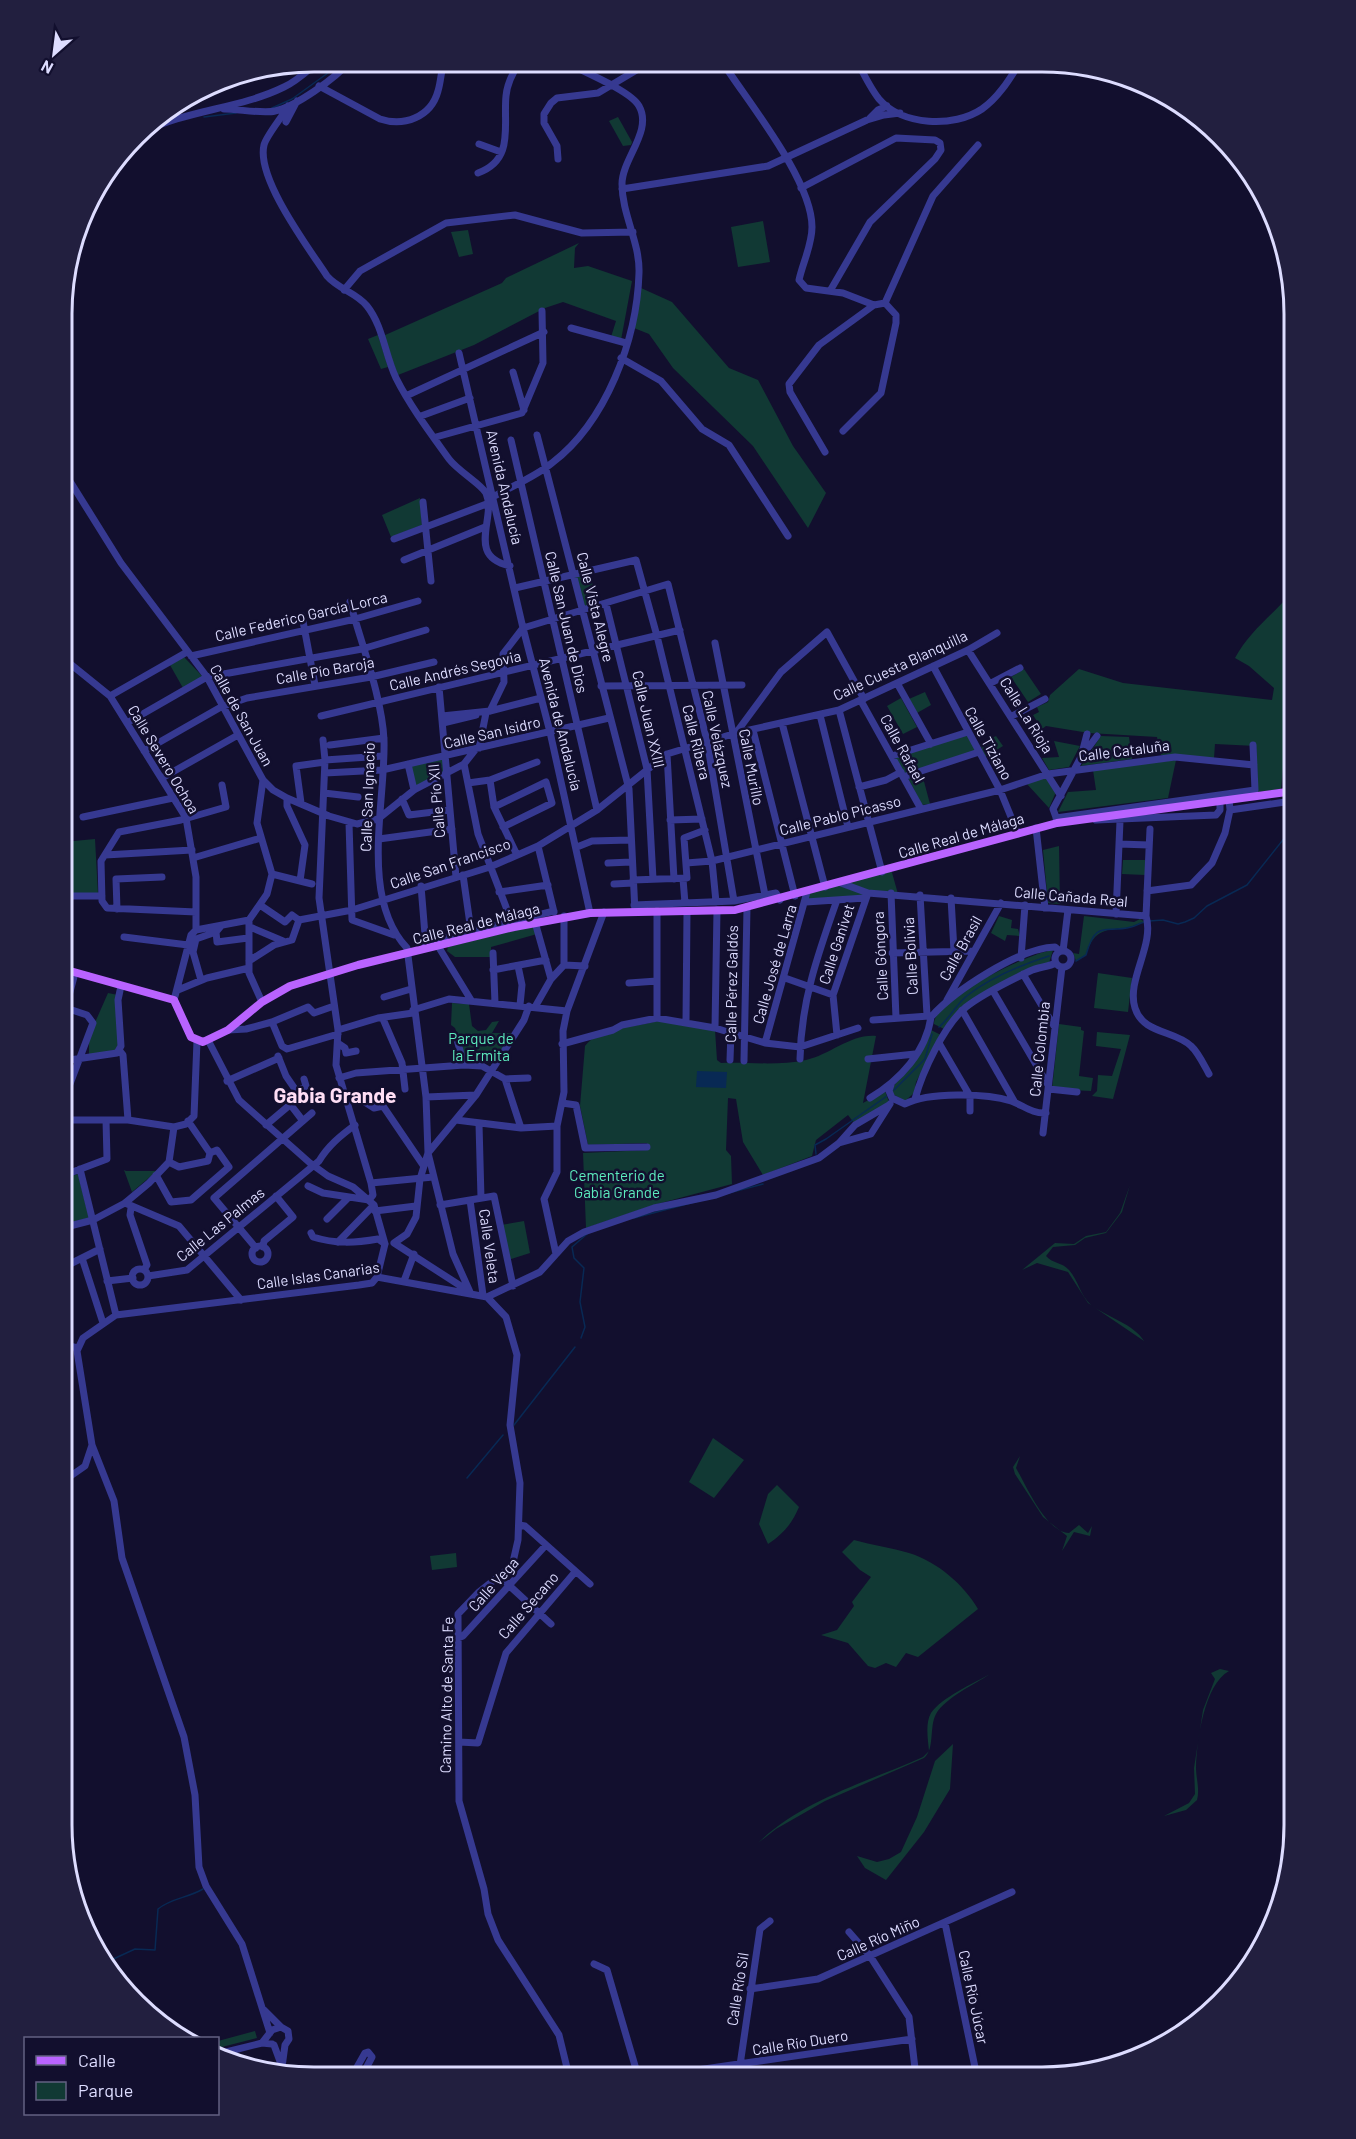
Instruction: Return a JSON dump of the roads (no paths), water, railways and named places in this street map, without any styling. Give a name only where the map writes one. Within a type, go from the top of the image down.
[{"type":"main road","points":[[1259,792],[1284,791]]},
{"type":"main road","name":"Calle Real de Málaga","points":[[197,1041],[208,1040],[228,1030],[262,1002],[290,986],[407,954],[426,946],[438,946],[558,915],[634,909],[657,911],[686,907],[747,908],[795,896],[806,897],[825,887],[1018,834],[1057,820],[1081,819],[1220,800],[1259,792]]},
{"type":"main road","points":[[72,972],[174,1000],[191,1036],[197,1041]]},
{"type":"street","points":[[218,109],[234,102],[282,110],[336,72]]},
{"type":"street","points":[[319,86],[380,119],[388,122],[407,121],[431,107],[439,88],[442,72]]},
{"type":"street","points":[[478,173],[488,168],[501,152],[507,127],[506,97],[513,72]]},
{"type":"street","points":[[394,539],[491,500],[545,468],[589,427],[608,393],[626,344],[639,273],[633,232],[622,189],[626,164],[641,127],[642,112],[634,99],[583,72]]},
{"type":"street","points":[[558,159],[557,146],[544,123],[546,108],[557,98],[589,96],[611,87],[635,72]]},
{"type":"street","points":[[729,72],[786,158],[809,207],[812,226],[799,280],[806,288],[830,291],[874,305]]},
{"type":"street","points":[[863,72],[879,99],[900,113]]},
{"type":"street","points":[[881,112],[900,113],[930,121],[949,122],[968,117],[995,98],[1013,72]]},
{"type":"street","points":[[171,119],[248,105],[284,87],[303,73]]},
{"type":"street","points":[[879,99],[881,112]]},
{"type":"street","points":[[297,101],[265,141],[262,158],[264,170],[287,213],[327,276],[360,299],[374,317],[390,365],[435,437],[461,473],[482,488],[491,500],[483,538],[485,547],[501,563],[510,566]]},
{"type":"street","points":[[622,189],[768,166],[867,120],[887,106]]},
{"type":"street","points":[[282,110],[283,121]]},
{"type":"street","points":[[801,188],[896,138],[935,140],[940,143],[941,150],[935,159],[870,222],[830,291]]},
{"type":"street","points":[[479,144],[501,152]]},
{"type":"street","points":[[885,303],[933,196],[978,145]]},
{"type":"street","points":[[344,290],[360,271],[446,223],[515,215],[582,233],[633,232]]},
{"type":"street","points":[[825,452],[790,392],[789,384],[819,345],[874,305],[885,303]]},
{"type":"street","points":[[843,431],[875,399],[884,382],[896,323],[896,315],[885,303]]},
{"type":"street","points":[[524,410],[543,363],[542,311]]},
{"type":"street","points":[[571,328],[626,344]]},
{"type":"street","points":[[408,395],[544,332]]},
{"type":"street","name":"Avenida Andalucía","points":[[459,353],[491,500],[510,566],[523,628]]},
{"type":"street","points":[[621,358],[662,381],[702,429],[729,445],[788,536]]},
{"type":"street","points":[[513,372],[524,410]]},
{"type":"street","points":[[421,416],[470,398]]},
{"type":"street","points":[[435,437],[524,410]]},
{"type":"street","name":"Calle Vista Alegre","points":[[537,435],[628,789],[634,909]]},
{"type":"street","name":"Calle San Juan de Dios","points":[[511,440],[597,810]]},
{"type":"street","name":"Calle de San Juan","points":[[72,484],[121,563],[207,677],[221,707],[263,780],[273,790],[287,798],[349,824]]},
{"type":"street","points":[[423,502],[431,581]]},
{"type":"street","points":[[404,560],[485,527]]},
{"type":"street","name":"Calle Ribera","points":[[574,576],[636,560],[712,861],[716,906],[715,1028]]},
{"type":"street","points":[[515,588],[574,576]]},
{"type":"street","name":"Calle Velázquez","points":[[645,591],[668,584],[707,741],[734,901]]},
{"type":"street","points":[[394,935],[352,920],[349,824],[378,819],[414,790],[464,764],[477,749],[487,712],[504,682],[503,654],[523,628],[645,591]]},
{"type":"street","name":"Calle Federico García Lorca","points":[[110,696],[189,654],[355,619],[418,601]]},
{"type":"street","name":"Calle San Ignacio","points":[[350,602],[364,649],[384,738],[378,819],[378,869],[394,935],[406,948],[407,954]]},
{"type":"street","name":"Calle Juan XXIII","points":[[606,604],[647,768],[653,879]]},
{"type":"street","points":[[302,616],[315,685]]},
{"type":"street","name":"Avenida de Andalucía","points":[[523,628],[571,826]]},
{"type":"street","points":[[127,723],[207,677],[212,679],[310,657],[364,649],[426,630]]},
{"type":"street","name":"Calle Andrés Segovia","points":[[321,716],[680,630]]},
{"type":"street","name":"Calle Rafael","points":[[734,734],[781,672],[827,632],[921,809]]},
{"type":"street","name":"Calle Cuesta Blanquilla","points":[[707,741],[839,710],[968,650],[997,633]]},
{"type":"street","name":"Calle Murillo","points":[[715,643],[734,734],[754,851],[765,895]]},
{"type":"street","name":"Calle La Rioja","points":[[968,650],[1061,796]]},
{"type":"street","name":"Calle Pío Baroja","points":[[144,751],[221,707],[247,698],[371,677],[434,662]]},
{"type":"street","name":"Calle Severo Ochoa","points":[[72,665],[110,696],[186,818],[196,878],[196,930],[188,945],[174,1000]]},
{"type":"street","name":"Calle Tiziano","points":[[933,666],[1000,790],[1018,834]]},
{"type":"street","points":[[991,683],[1020,668]]},
{"type":"street","points":[[897,683],[931,744]]},
{"type":"street","points":[[601,686],[742,685]]},
{"type":"street","name":"Calle Pío XII","points":[[439,687],[452,829],[471,931]]},
{"type":"street","points":[[442,719],[487,712],[541,698]]},
{"type":"street","points":[[1012,716],[1045,699]]},
{"type":"street","points":[[839,710],[882,872]]},
{"type":"street","points":[[820,715],[848,827]]},
{"type":"street","name":"Calle San Isidro","points":[[325,773],[382,770],[609,718]]},
{"type":"street","points":[[783,723],[825,887]]},
{"type":"street","points":[[753,730],[795,896]]},
{"type":"street","points":[[892,756],[968,732]]},
{"type":"street","points":[[1081,757],[1087,734]]},
{"type":"street","points":[[162,778],[238,735]]},
{"type":"street","points":[[1057,820],[1053,809],[1081,757],[1097,736]]},
{"type":"street","points":[[377,1277],[385,1244],[373,1206],[371,1183],[336,1065],[339,1044],[320,915],[320,857],[326,742],[384,738]]},
{"type":"street","name":"Calle San Francisco","points":[[299,920],[352,910],[421,886],[490,867],[538,846],[597,810],[667,754],[707,741]]},
{"type":"street","points":[[1253,746],[1259,792]]},
{"type":"street","points":[[859,787],[979,752]]},
{"type":"street","points":[[667,754],[674,879]]},
{"type":"street","points":[[301,802],[296,766],[383,756]]},
{"type":"street","name":"Calle Cataluña","points":[[1000,790],[1048,774],[1175,757],[1254,765]]},
{"type":"street","points":[[468,783],[490,780],[537,762]]},
{"type":"street","points":[[408,764],[414,790]]},
{"type":"street","points":[[464,764],[478,834],[511,920]]},
{"type":"street","points":[[262,1002],[253,984],[249,964],[248,938],[250,923],[267,894],[272,874],[257,820],[263,780]]},
{"type":"street","points":[[490,780],[494,807],[517,855]]},
{"type":"street","points":[[494,807],[546,782],[552,803],[503,827]]},
{"type":"street","points":[[196,912],[117,909],[104,905],[102,896],[103,858],[119,832],[225,807],[222,785]]},
{"type":"street","name":"Calle Pablo Picasso","points":[[686,863],[712,861],[1000,790]]},
{"type":"street","name":"Calle Real de Málaga","points":[[1057,820],[1259,792]]},
{"type":"street","points":[[324,793],[358,797]]},
{"type":"street","points":[[83,817],[173,798]]},
{"type":"street","points":[[287,798],[287,806],[305,844],[300,881]]},
{"type":"street","points":[[1147,891],[1191,885],[1219,851],[1230,810],[1229,798]]},
{"type":"street","points":[[402,799],[409,815],[450,810]]},
{"type":"street","name":"Calle Real de Málaga","points":[[1081,819],[1120,821],[1216,815],[1221,810],[1220,800]]},
{"type":"street","points":[[1230,810],[1284,802]]},
{"type":"street","points":[[670,820],[702,819]]},
{"type":"street","points":[[1116,914],[1120,821]]},
{"type":"street","points":[[571,826],[590,913]]},
{"type":"street","points":[[1036,828],[1045,908]]},
{"type":"street","points":[[378,839],[452,829]]},
{"type":"street","points":[[1150,829],[1147,920],[1133,996],[1135,1009],[1146,1025],[1192,1046],[1209,1074]]},
{"type":"street","points":[[614,884],[687,878],[684,838],[705,830]]},
{"type":"street","points":[[103,858],[192,854],[261,838]]},
{"type":"street","points":[[577,847],[592,841],[630,840]]},
{"type":"street","points":[[1119,844],[1149,845]]},
{"type":"street","points":[[311,1233],[312,1237],[351,1244],[378,1239],[385,1244],[394,1243],[407,1234],[416,1217],[420,1179],[428,1153],[476,1095],[532,1007],[551,979],[564,965],[558,915],[538,846]]},
{"type":"street","points":[[305,855],[320,857]]},
{"type":"street","points":[[608,863],[631,862]]},
{"type":"street","points":[[272,874],[312,884]]},
{"type":"street","points":[[117,909],[116,879],[162,877]]},
{"type":"street","points":[[683,879],[686,907],[686,1023]]},
{"type":"street","name":"Calle Cañada Real","points":[[841,883],[867,896]]},
{"type":"street","points":[[499,892],[548,885]]},
{"type":"street","points":[[421,886],[426,946]]},
{"type":"street","name":"Calle Real de Málaga","points":[[716,906],[776,893],[780,900]]},
{"type":"street","name":"Calle Cañada Real","points":[[806,897],[837,900],[891,893],[921,895],[1116,914],[1147,920]]},
{"type":"street","name":"Calle Góngora","points":[[891,893],[896,1018]]},
{"type":"street","name":"Calle Bolivia","points":[[921,895],[923,952],[932,1026]]},
{"type":"street","points":[[72,896],[102,896]]},
{"type":"street","name":"Calle Ganivet","points":[[837,1035],[833,995],[867,896]]},
{"type":"street","name":"Calle José de Larra","points":[[765,1043],[806,897]]},
{"type":"street","points":[[951,898],[954,951]]},
{"type":"street","points":[[800,1059],[807,986],[837,900]]},
{"type":"street","name":"Calle Brasil","points":[[944,1006],[1001,903]]},
{"type":"street","points":[[178,990],[249,964],[283,941],[291,940],[299,920],[292,915],[285,922],[260,905]]},
{"type":"street","points":[[1021,958],[1026,905]]},
{"type":"street","name":"Calle Real de Málaga","points":[[634,909],[686,907]]},
{"type":"street","name":"Calle Pérez Galdós","points":[[744,1061],[747,908]]},
{"type":"street","points":[[1059,965],[1054,957],[1062,951],[1068,910]]},
{"type":"street","points":[[657,911],[657,1018]]},
{"type":"street","points":[[556,1254],[544,1199],[556,1175],[557,1126],[564,1092],[562,1044],[567,1011],[604,912]]},
{"type":"street","name":"Calle Real de Málaga","points":[[426,946],[511,920],[558,915]]},
{"type":"street","points":[[535,922],[551,979]]},
{"type":"street","points":[[196,930],[219,929],[250,923],[283,941]]},
{"type":"street","points":[[219,929],[217,942],[248,938]]},
{"type":"street","points":[[201,980],[194,952],[196,939],[219,929]]},
{"type":"street","points":[[124,937],[188,945]]},
{"type":"street","points":[[438,946],[471,1000]]},
{"type":"street","points":[[873,1020],[929,1016],[944,1006],[962,988],[1021,958],[1051,946],[1071,958],[1068,965],[1023,974],[962,1011],[939,1043],[919,1085],[915,1099]]},
{"type":"street","points":[[892,953],[973,951]]},
{"type":"street","points":[[493,952],[495,1003]]},
{"type":"street","points":[[407,954],[426,1097],[428,1153],[453,1254],[470,1292]]},
{"type":"street","points":[[494,970],[546,960]]},
{"type":"street","points":[[564,965],[585,966]]},
{"type":"street","name":"Calle Colombia","points":[[1043,1133],[1055,1027],[1059,965]]},
{"type":"street","points":[[518,966],[522,985],[520,1005]]},
{"type":"street","points":[[72,985],[75,973]]},
{"type":"street","points":[[1023,974],[1055,1027]]},
{"type":"street","points":[[785,978],[833,995]]},
{"type":"street","points":[[628,983],[657,981]]},
{"type":"street","points":[[121,986],[118,1000],[121,1027],[119,1050],[123,1055],[128,1120]]},
{"type":"street","points":[[384,997],[411,989]]},
{"type":"street","points":[[993,992],[1048,1087],[1077,1092]]},
{"type":"street","points":[[272,1022],[282,1046],[287,1049],[338,1032],[413,1012],[446,999],[567,1011]]},
{"type":"street","points":[[228,1030],[246,1029],[272,1022],[308,1007],[314,1013],[334,1006]]},
{"type":"street","points":[[72,1010],[87,1015],[93,1023],[72,1082]]},
{"type":"street","points":[[962,1011],[1014,1101]]},
{"type":"street","points":[[562,1044],[613,1030],[622,1025],[657,1018],[715,1028],[765,1043],[800,1047],[858,1028]]},
{"type":"street","points":[[383,1019],[403,1070],[405,1089]]},
{"type":"street","points":[[870,1098],[891,1085],[910,1065],[932,1026],[938,1031],[947,1031]]},
{"type":"street","points":[[730,1060],[731,1032]]},
{"type":"street","points":[[456,1036],[464,1065]]},
{"type":"street","points":[[208,1040],[227,1081],[239,1100],[328,1176],[353,1187],[373,1206]]},
{"type":"street","points":[[72,1120],[128,1120],[174,1127],[188,1121],[194,1116],[197,1041]]},
{"type":"street","points":[[939,1043],[970,1095],[970,1111]]},
{"type":"street","points":[[339,1044],[345,1048],[346,1053],[356,1050]]},
{"type":"street","points":[[72,1060],[117,1053],[119,1050]]},
{"type":"street","points":[[868,1059],[915,1054]]},
{"type":"street","points":[[227,1081],[279,1057],[298,1098],[266,1125]]},
{"type":"street","points":[[339,1078],[356,1073],[464,1065],[482,1065],[505,1079],[528,1078]]},
{"type":"street","points":[[297,1092],[306,1086],[304,1079]]},
{"type":"street","points":[[505,1079],[521,1128]]},
{"type":"street","points":[[839,1143],[871,1134],[892,1103],[889,1091],[891,1085]]},
{"type":"street","points":[[426,1097],[476,1095]]},
{"type":"street","points":[[485,1296],[513,1286],[540,1272],[568,1241],[584,1232],[639,1213],[716,1195],[819,1158],[839,1143],[855,1125],[892,1103],[905,1104],[915,1099],[970,1095],[1014,1101],[1038,1113],[1046,1113]]},
{"type":"street","points":[[345,1097],[357,1097],[374,1108],[383,1106],[423,1166]]},
{"type":"street","points":[[562,1103],[576,1105],[585,1148],[647,1147]]},
{"type":"street","points":[[290,1104],[303,1121]]},
{"type":"street","points":[[276,1196],[293,1217],[259,1247],[238,1227],[214,1198],[312,1113]]},
{"type":"street","points":[[72,1172],[107,1159],[105,1120]]},
{"type":"street","points":[[456,1120],[521,1128],[557,1126]]},
{"type":"street","points":[[188,1121],[229,1167],[236,1179]]},
{"type":"street","points":[[479,1124],[482,1198]]},
{"type":"street","name":"Calle Las Palmas","points":[[133,1278],[137,1284],[142,1284],[146,1273],[181,1272],[204,1256],[301,1175],[338,1137],[355,1125]]},
{"type":"street","points":[[72,1225],[93,1220],[128,1205],[168,1162],[174,1127]]},
{"type":"street","points":[[168,1162],[179,1167],[208,1161],[213,1151]]},
{"type":"street","points":[[156,1175],[171,1202],[191,1200],[229,1167]]},
{"type":"street","points":[[80,1169],[117,1315],[83,1338],[78,1348],[77,1362],[92,1445],[114,1501],[122,1558],[184,1737],[195,1795],[199,1867],[206,1886],[243,1944],[281,2065]]},
{"type":"street","points":[[371,1183],[433,1177]]},
{"type":"street","points":[[308,1186],[373,1206],[416,1206]]},
{"type":"street","points":[[440,1205],[494,1196],[513,1286]]},
{"type":"street","points":[[327,1219],[347,1199]]},
{"type":"street","name":"Calle Veleta","points":[[470,1200],[485,1296]]},
{"type":"street","points":[[128,1205],[175,1222],[241,1300]]},
{"type":"street","points":[[107,1281],[133,1278],[135,1272],[146,1273],[147,1265],[128,1205]]},
{"type":"street","points":[[338,1242],[373,1206]]},
{"type":"street","points":[[394,1243],[470,1292]]},
{"type":"street","points":[[72,1263],[100,1249]]},
{"type":"street","points":[[404,1281],[414,1254]]},
{"type":"street","points":[[82,1258],[103,1323]]},
{"type":"street","name":"Calle Islas Canarias","points":[[117,1315],[359,1285],[372,1282],[377,1277],[485,1296]]},
{"type":"street","name":"Camino Alto de Santa Fe","points":[[485,1296],[506,1317],[517,1355],[510,1425],[520,1483],[519,1525],[513,1562],[500,1577],[479,1592],[458,1614],[459,1801],[484,1889],[488,1914],[498,1940],[559,2034],[567,2067]]},
{"type":"street","points":[[72,1347],[78,1348]]},
{"type":"street","points":[[72,1475],[85,1466],[92,1445]]},
{"type":"street","points":[[519,1525],[525,1526],[590,1584]]},
{"type":"street","name":"Calle Vega","points":[[458,1638],[464,1636],[546,1545]]},
{"type":"street","name":"Calle Secano","points":[[459,1742],[478,1743],[506,1653],[575,1572]]},
{"type":"street","points":[[500,1577],[551,1624]]},
{"type":"street","name":"Calle Río Miño","points":[[750,1989],[818,1979],[1012,1892]]},
{"type":"street","name":"Calle Río Sil","points":[[740,2065],[760,1929],[770,1921]]},
{"type":"street","name":"Calle Río Júcar","points":[[945,1923],[975,2067]]},
{"type":"street","points":[[849,1932],[870,1956],[909,2017],[915,2067]]},
{"type":"street","points":[[594,1964],[607,1970],[635,2067]]},
{"type":"street","points":[[260,2002],[281,2027],[286,2029],[289,2036],[285,2045],[282,2065]]},
{"type":"street","points":[[262,2043],[274,2028],[281,2027]]},
{"type":"street","name":"Calle Río Duero","points":[[725,2067],[912,2039]]},
{"type":"street","points":[[229,2051],[262,2043],[285,2045]]},
{"type":"street","points":[[357,2067],[365,2053],[368,2052],[372,2057],[367,2067]]},
{"type":"water","points":[[697,1071],[727,1072],[726,1088],[696,1087]]},
{"type":"waterway","points":[[272,108],[292,99],[329,72]]},
{"type":"waterway","points":[[204,117],[236,113]]},
{"type":"waterway","points":[[1149,921],[1163,920],[1178,924],[1194,918],[1207,906],[1247,885],[1284,839]]},
{"type":"waterway","points":[[1076,961],[1086,955],[1098,932],[1122,929],[1145,922]]},
{"type":"waterway","points":[[939,1027],[964,999],[986,983],[1007,972],[1049,956]]},
{"type":"waterway","points":[[894,1090],[925,1059],[932,1034]]},
{"type":"waterway","points":[[816,1154],[815,1145],[887,1096]]},
{"type":"waterway","points":[[634,1218],[763,1184]]},
{"type":"waterway","points":[[581,1338],[585,1327],[580,1302],[584,1268],[574,1258],[572,1247],[587,1234]]},
{"type":"waterway","points":[[514,1425],[575,1347]]},
{"type":"waterway","points":[[467,1478],[503,1435]]},
{"type":"waterway","points":[[113,1959],[135,1949],[155,1950],[158,1909],[168,1902],[203,1889]]},
{"type":"district","name":"Gabia Grande","points":[[335,1094]]},
{"type":"park label","name":"Parque de la Ermita","points":[[481,1046]]},
{"type":"park label","name":"Cementerio de Gabia Grande","points":[[617,1184]]}]
